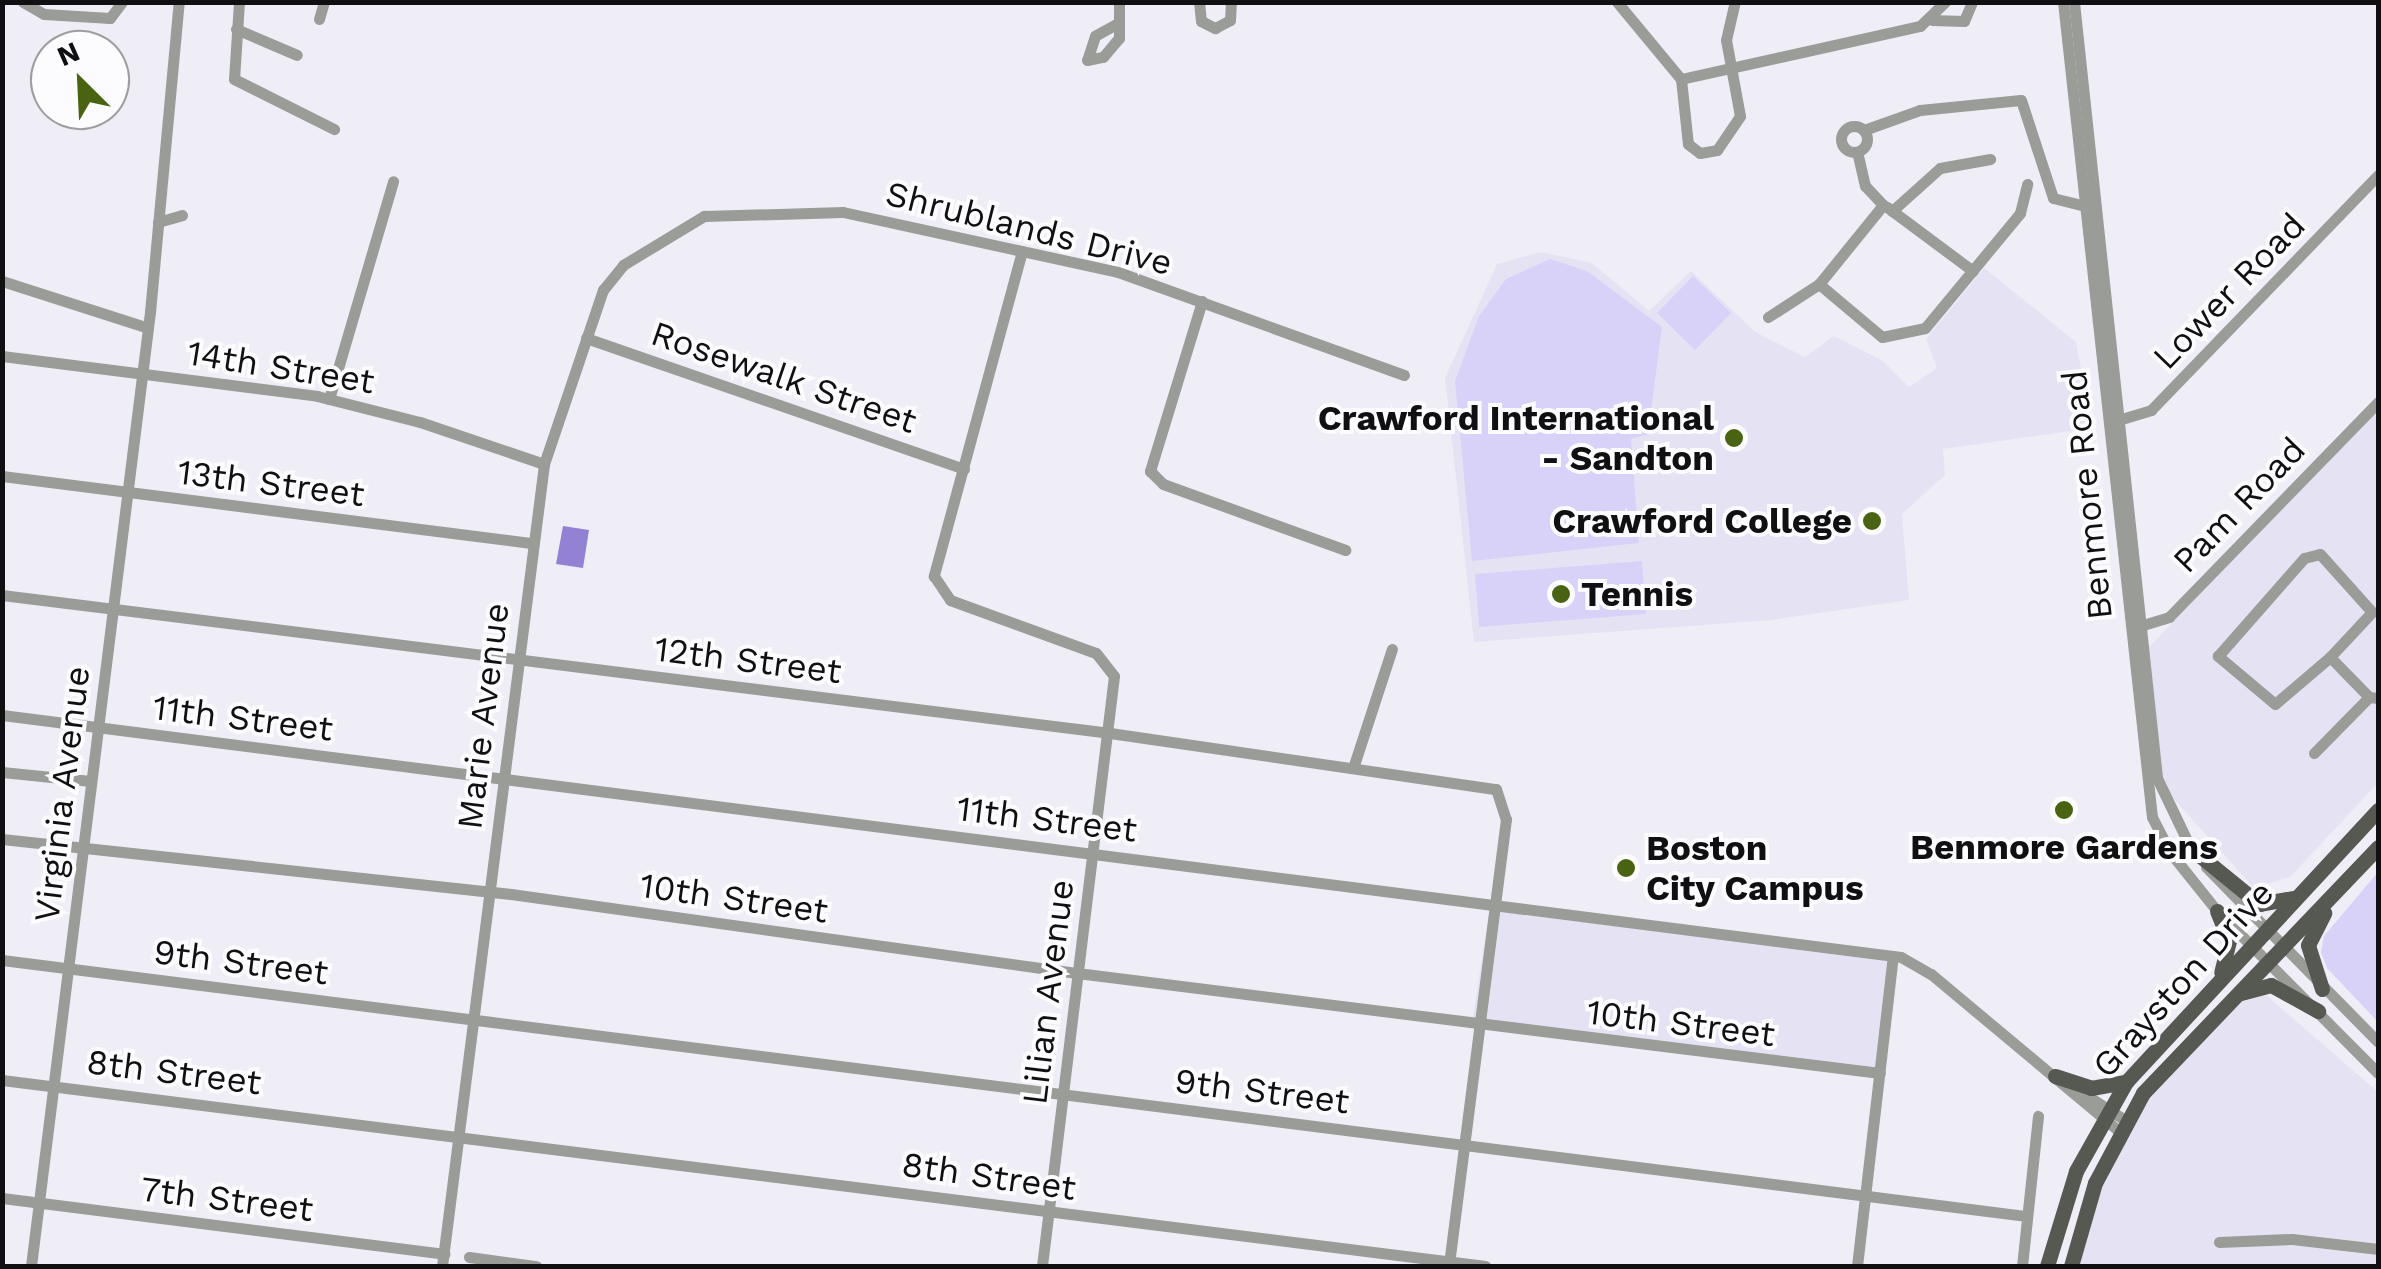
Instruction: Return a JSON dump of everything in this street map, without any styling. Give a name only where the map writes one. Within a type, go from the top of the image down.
[{"type":"main road","name":"Grayston Drive","points":[[2047,1266],[2070,1187],[2104,1113],[2126,1082],[2378,810]]},
{"type":"main road","points":[[2188,846],[2260,904],[2303,892]]},
{"type":"main road","points":[[2322,989],[2308,953],[2310,934],[2374,851]]},
{"type":"main road","name":"Grayston Drive","points":[[2071,1266],[2090,1197],[2122,1125],[2163,1067],[2374,851]]},
{"type":"main road","points":[[2217,980],[2229,944],[2218,911]]},
{"type":"main road","points":[[2230,1000],[2271,985],[2318,1011]]},
{"type":"main road","points":[[2051,1073],[2091,1088],[2126,1082]]},
{"type":"street","points":[[23,2],[44,14],[110,18],[122,2]]},
{"type":"street","name":"Virginia Avenue","points":[[31,1266],[148,328],[179,2]]},
{"type":"street","points":[[239,2],[234,79],[334,128]]},
{"type":"street","points":[[319,19],[324,2]]},
{"type":"street","points":[[1118,23],[1119,2]]},
{"type":"street","points":[[1199,2],[1200,20],[1215,28],[1230,20],[1230,2]]},
{"type":"street","points":[[1617,2],[1681,79],[1684,134],[1694,149],[1708,154],[1732,136],[1740,116],[1726,30],[1735,2]]},
{"type":"street","points":[[1932,20],[1945,2]]},
{"type":"street","points":[[1681,79],[1932,20],[1964,21],[1972,2]]},
{"type":"street","name":"Benmore Road","points":[[2063,2],[2090,207],[2152,817],[2169,851],[2218,911],[2378,1073]]},
{"type":"street","name":"Benmore Road","points":[[2074,2],[2090,207]]},
{"type":"street","points":[[236,29],[297,55]]},
{"type":"street","points":[[1857,152],[1844,150],[1840,138],[1848,127],[1864,130],[1920,110],[2014,98],[2024,102],[2053,198],[2090,207]]},
{"type":"street","points":[[1857,152],[1866,143],[1864,130]]},
{"type":"street","points":[[1857,152],[1865,186],[1972,271]]},
{"type":"street","points":[[1768,317],[1819,284],[1888,208],[1940,168],[1990,158]]},
{"type":"street","name":"Lower Road","points":[[2113,421],[2151,410],[2378,175]]},
{"type":"street","points":[[328,399],[393,181]]},
{"type":"street","points":[[1819,284],[1860,323],[1888,338],[1925,328],[2020,214],[2026,184]]},
{"type":"street","name":"Shrublands Drive","points":[[688,222],[729,213],[825,210],[1022,251],[1118,272],[1404,375]]},
{"type":"street","points":[[158,222],[182,215]]},
{"type":"street","name":"Marie Avenue","points":[[443,1260],[544,464],[586,338],[614,273],[688,222]]},
{"type":"street","points":[[964,469],[1022,251]]},
{"type":"street","points":[[2,281],[148,328]]},
{"type":"street","points":[[1202,301],[1150,471],[1162,484],[1345,550]]},
{"type":"street","name":"Rosewalk Street","points":[[586,338],[964,469]]},
{"type":"street","name":"14th Street","points":[[2,356],[328,399],[544,464]]},
{"type":"street","name":"Pam Road","points":[[2134,628],[2169,617],[2378,402]]},
{"type":"street","name":"Lilian Avenue","points":[[964,469],[936,583],[953,602],[1096,654],[1110,666],[1110,733],[1042,1266]]},
{"type":"street","name":"13th Street","points":[[2,476],[532,544]]},
{"type":"street","points":[[2314,554],[2372,612],[2330,657],[2276,704],[2220,661],[2218,651],[2314,554]]},
{"type":"street","name":"12th Street","points":[[2,596],[1110,733],[1485,786],[1499,792],[1507,812],[1493,905]]},
{"type":"street","name":"Benmore Road","points":[[2134,628],[2159,786],[2188,846],[2280,947],[2378,1042]]},
{"type":"street","points":[[1354,766],[1392,649]]},
{"type":"street","points":[[2314,753],[2374,698],[2330,657]]},
{"type":"street","name":"11th Street","points":[[2,715],[1894,956],[1932,974],[2051,1073],[2122,1125]]},
{"type":"street","points":[[2,772],[91,781]]},
{"type":"street","name":"10th Street","points":[[2,839],[488,892],[1077,974],[1880,1073]]},
{"type":"street","points":[[1450,1264],[1493,905]]},
{"type":"street","points":[[1857,1266],[1894,956]]},
{"type":"street","name":"9th Street","points":[[2,960],[490,1017],[2028,1216]]},
{"type":"street","name":"8th Street","points":[[2,1080],[1486,1266]]},
{"type":"street","points":[[2022,1266],[2038,1116]]},
{"type":"street","name":"7th Street","points":[[2,1198],[443,1260]]},
{"type":"street","points":[[2219,1242],[2292,1239],[2378,1250]]},
{"type":"street","points":[[469,1256],[536,1266]]},
{"type":"shaded area","name":"Crawford International - Sandton","points":[[1541,252],[1592,263],[1649,311],[1691,271],[1755,332],[1805,357],[1834,336],[1883,361],[1909,387],[1937,368],[1926,339],[1984,268],[2076,342],[2092,428],[1943,449],[1945,475],[1902,514],[1909,600],[1772,620],[1474,642],[1445,378],[1497,264]]},
{"type":"shaded area","points":[[1550,259],[1587,271],[1662,327],[1648,434],[1631,439],[1639,543],[1472,561],[1455,381],[1479,316],[1506,279]]},
{"type":"shaded area","points":[[1693,276],[1731,313],[1695,350],[1657,313]]},
{"type":"shaded area","points":[[2378,410],[2378,783],[2290,877],[2254,888],[2164,788],[2145,651]]},
{"type":"shaded area","points":[[563,526],[589,530],[583,568],[556,564]]},
{"type":"shaded area","name":"Tennis","points":[[1642,561],[1646,614],[1479,627],[1475,574]]},
{"type":"shaded area","points":[[2378,872],[2378,1022],[2327,968],[2321,952],[2324,936]]},
{"type":"shaded area","points":[[1490,906],[1893,956],[1880,1078],[1472,1023]]},
{"type":"shaded area","points":[[2265,994],[2378,1092],[2378,1266],[2078,1266],[2116,1129],[2233,1005]]},
{"type":"place","name":"Crawford International - Sandton","points":[[1734,438]]},
{"type":"place","name":"Crawford College","points":[[1872,521]]},
{"type":"place","name":"Tennis","points":[[1561,594]]},
{"type":"place","name":"Benmore Gardens","points":[[2064,810]]},
{"type":"place","name":"Boston City Campus","points":[[1626,868]]}]
